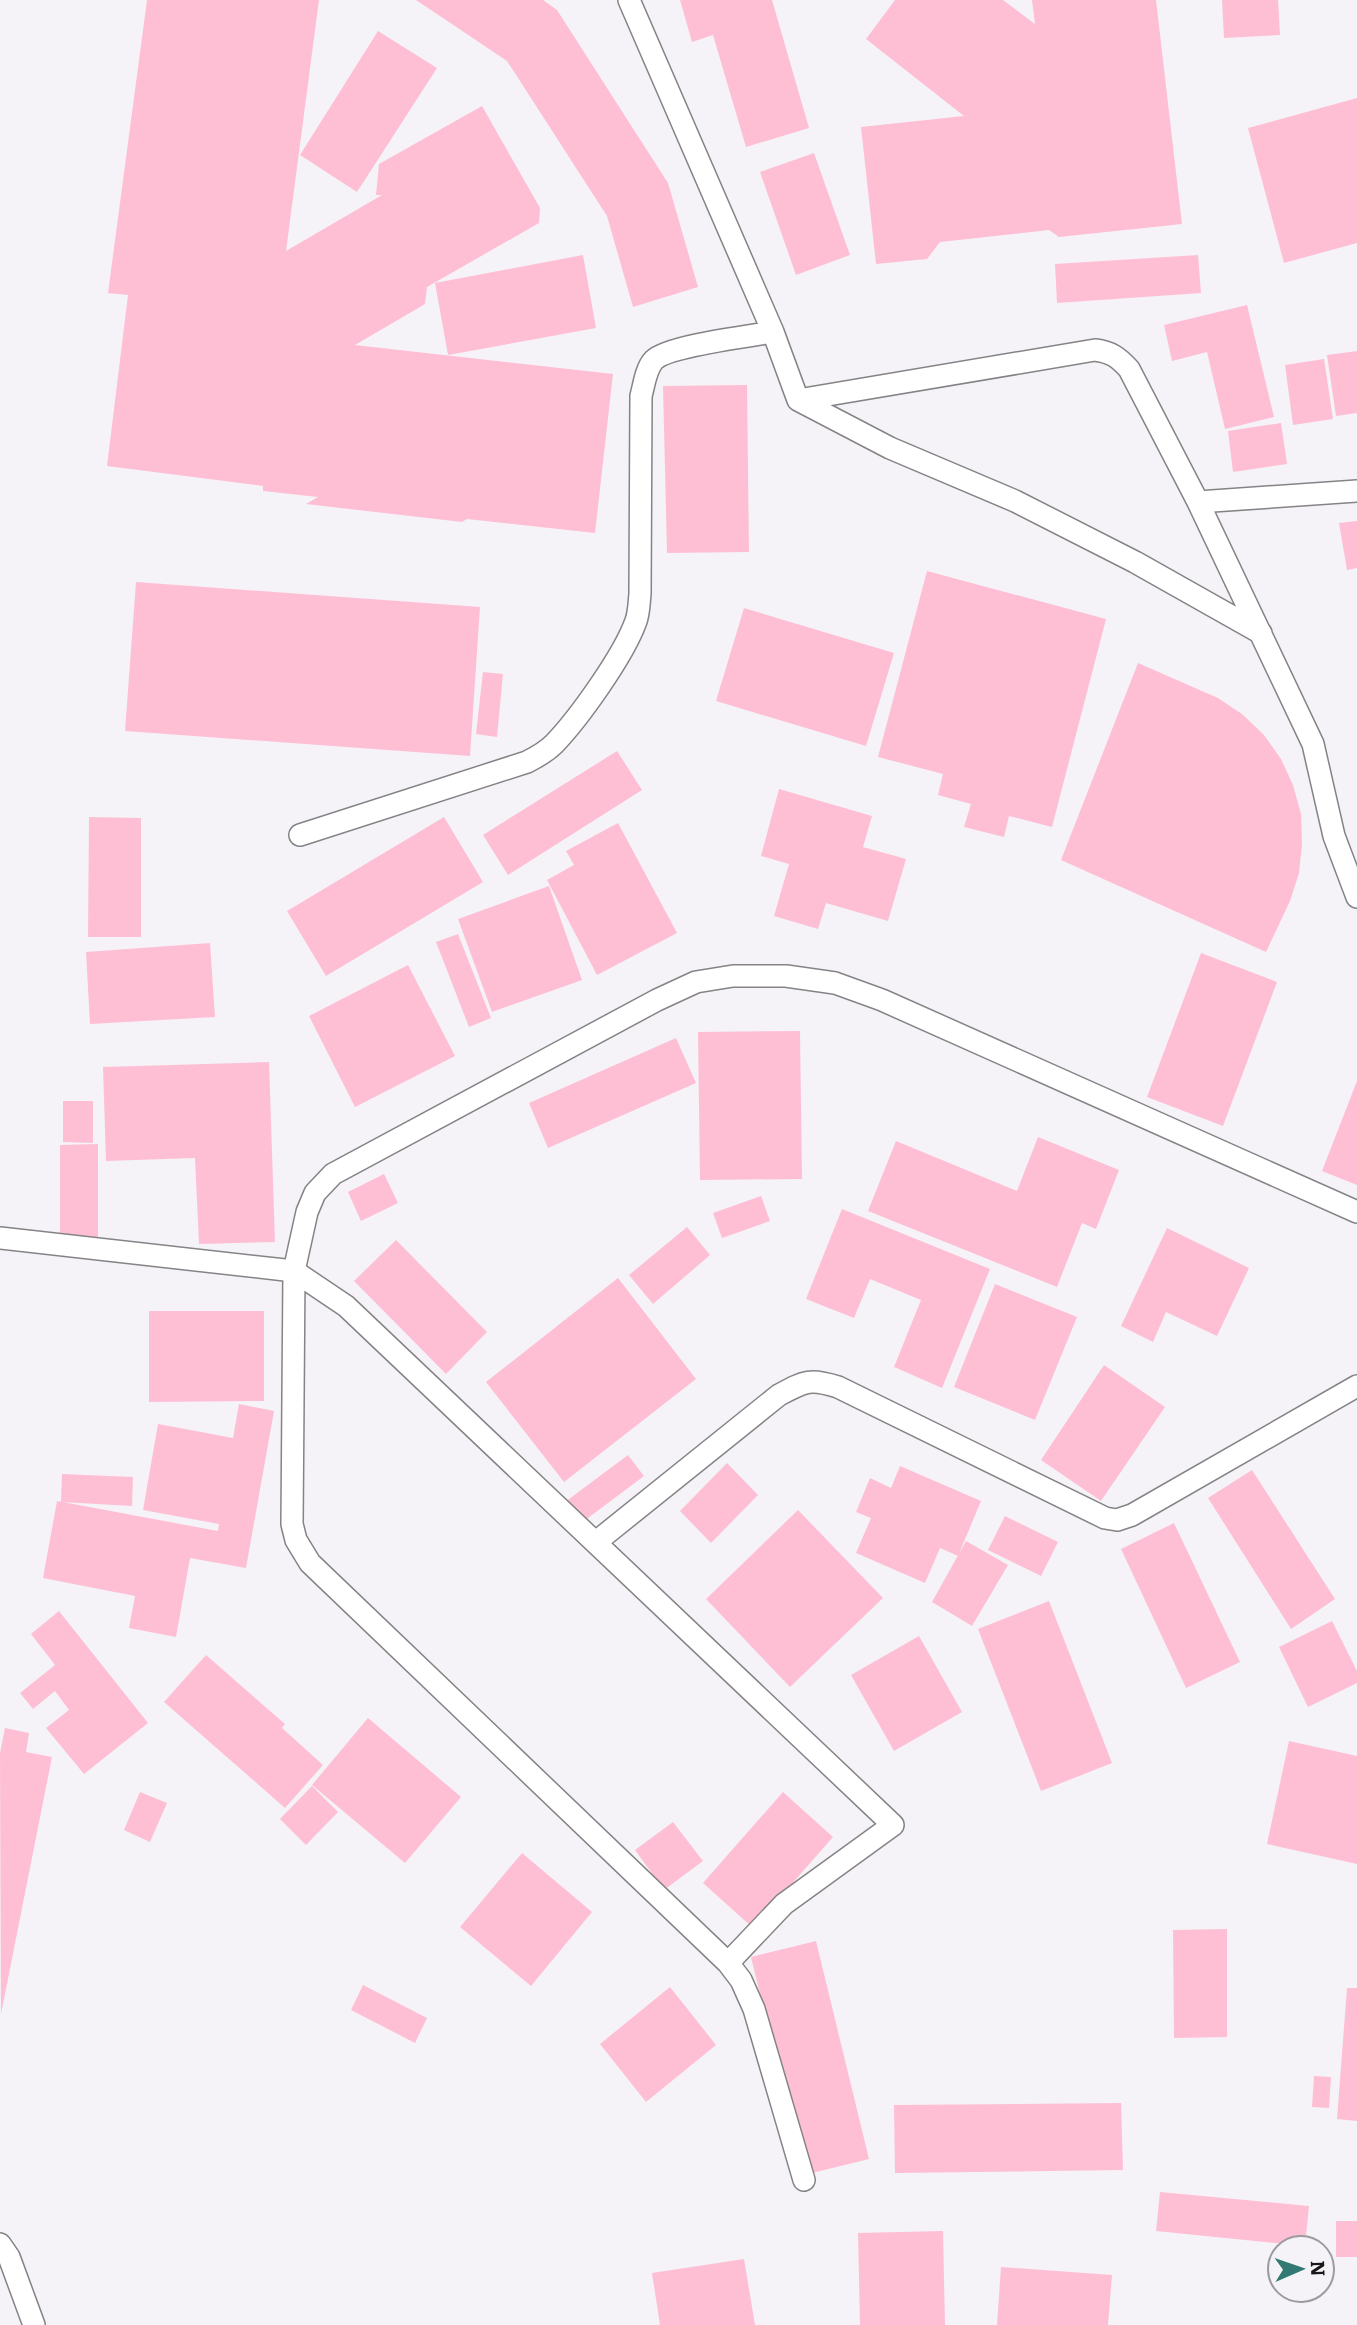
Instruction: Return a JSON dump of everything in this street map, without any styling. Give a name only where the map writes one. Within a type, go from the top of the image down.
[{"type":"lane","points":[[629,0],[773,332],[798,400],[890,448],[1014,500],[1135,562],[1261,633]]},
{"type":"lane","points":[[300,835],[527,762],[543,754],[554,743],[584,706],[618,655],[637,619],[640,594],[641,397],[654,359],[673,351],[773,332]]},
{"type":"lane","points":[[798,400],[1095,349],[1119,357],[1129,369],[1198,502],[1313,744],[1334,836],[1357,897]]},
{"type":"lane","points":[[1198,502],[1357,491]]},
{"type":"lane","points":[[804,2180],[754,2009],[741,1980],[728,1963],[310,1563],[296,1540],[292,1524],[294,1271],[307,1212],[315,1193],[333,1174],[657,1000],[696,982],[733,976],[786,976],[835,983],[882,1000],[1357,1212]]},
{"type":"lane","points":[[0,1238],[294,1271],[346,1306],[893,1825],[783,1904],[728,1963]]},
{"type":"lane","points":[[596,1542],[779,1395],[798,1384],[817,1380],[838,1387],[1105,1518],[1117,1520],[1132,1516],[1357,1387]]},
{"type":"lane","points":[[0,2244],[9,2257],[34,2325]]},
{"type":"building","points":[[147,0],[319,0],[286,251],[382,195],[376,195],[379,164],[482,106],[540,208],[539,223],[427,287],[425,304],[355,345],[613,374],[595,533],[467,519],[462,522],[306,504],[318,497],[263,491],[263,486],[107,466],[128,295],[108,293]]},
{"type":"building","points":[[416,0],[543,0],[557,10],[668,183],[698,287],[633,307],[607,216],[507,61]]},
{"type":"building","points":[[680,0],[772,0],[809,128],[746,147],[713,35],[692,42]]},
{"type":"building","points":[[895,0],[1003,0],[1035,24],[1032,0],[1156,0],[1182,224],[1059,237],[1049,230],[940,242],[927,259],[876,264],[861,127],[964,116],[866,39]]},
{"type":"building","points":[[1222,0],[1278,0],[1280,35],[1224,38]]},
{"type":"building","points":[[378,31],[437,68],[357,192],[300,155]]},
{"type":"building","points":[[1357,98],[1357,243],[1284,263],[1248,128]]},
{"type":"building","points":[[814,153],[850,255],[796,275],[760,172]]},
{"type":"building","points":[[583,255],[596,328],[448,355],[435,283]]},
{"type":"building","points":[[1198,255],[1201,293],[1057,303],[1055,264]]},
{"type":"building","points":[[1247,305],[1274,417],[1225,429],[1207,352],[1172,361],[1164,325]]},
{"type":"building","points":[[1357,351],[1357,413],[1336,416],[1327,355]]},
{"type":"building","points":[[1324,359],[1333,419],[1293,425],[1285,365]]},
{"type":"building","points":[[747,385],[749,552],[667,553],[663,386]]},
{"type":"building","points":[[1281,423],[1287,464],[1233,472],[1228,431]]},
{"type":"building","points":[[1357,521],[1357,568],[1347,570],[1339,523]]},
{"type":"building","points":[[927,571],[1106,619],[1052,827],[1009,816],[1004,837],[964,827],[971,804],[938,795],[943,774],[878,757]]},
{"type":"building","points":[[136,582],[480,607],[470,756],[125,731]]},
{"type":"building","points":[[744,608],[894,653],[866,746],[716,701]]},
{"type":"building","points":[[1138,663],[1218,698],[1242,714],[1264,735],[1281,759],[1293,785],[1301,814],[1299,873],[1290,901],[1266,952],[1061,860]]},
{"type":"building","points":[[483,672],[503,674],[497,737],[476,734]]},
{"type":"building","points":[[617,751],[642,790],[508,875],[483,835]]},
{"type":"building","points":[[779,789],[872,816],[863,847],[906,859],[888,921],[826,903],[818,929],[774,916],[789,864],[761,856]]},
{"type":"building","points":[[89,817],[141,818],[141,937],[88,937]]},
{"type":"building","points":[[444,817],[483,882],[326,976],[287,911]]},
{"type":"building","points":[[618,823],[677,933],[597,975],[547,880],[574,865],[566,851]]},
{"type":"building","points":[[549,886],[582,980],[492,1012],[458,919]]},
{"type":"building","points":[[458,934],[491,1018],[469,1027],[436,942]]},
{"type":"building","points":[[210,943],[215,1017],[90,1024],[86,952]]},
{"type":"building","points":[[1201,953],[1277,982],[1223,1126],[1147,1097]]},
{"type":"building","points":[[408,965],[455,1056],[355,1107],[309,1016]]},
{"type":"building","points":[[800,1031],[802,1179],[700,1180],[698,1032]]},
{"type":"building","points":[[676,1038],[696,1083],[548,1148],[529,1103]]},
{"type":"building","points":[[269,1062],[275,1242],[199,1244],[195,1158],[106,1161],[103,1067]]},
{"type":"building","points":[[1357,1081],[1357,1185],[1322,1171]]},
{"type":"building","points":[[63,1101],[93,1101],[93,1143],[63,1142]]},
{"type":"building","points":[[1038,1137],[1119,1170],[1096,1229],[1082,1223],[1057,1287],[868,1211],[896,1141],[1017,1191]]},
{"type":"building","points":[[98,1144],[98,1241],[60,1241],[60,1145]]},
{"type":"building","points":[[384,1174],[398,1203],[361,1221],[348,1192]]},
{"type":"building","points":[[761,1196],[770,1221],[722,1238],[713,1213]]},
{"type":"building","points":[[842,1209],[990,1269],[942,1388],[894,1367],[921,1300],[870,1279],[854,1318],[806,1299]]},
{"type":"building","points":[[687,1227],[710,1255],[653,1304],[629,1275]]},
{"type":"building","points":[[1167,1228],[1249,1268],[1217,1336],[1166,1312],[1153,1342],[1121,1326]]},
{"type":"building","points":[[396,1240],[487,1332],[446,1374],[354,1281]]},
{"type":"building","points":[[618,1278],[696,1379],[564,1482],[486,1382]]},
{"type":"building","points":[[995,1284],[1077,1317],[1035,1420],[954,1387]]},
{"type":"building","points":[[149,1311],[264,1311],[264,1401],[149,1402]]},
{"type":"building","points":[[1104,1365],[1165,1407],[1101,1501],[1041,1460]]},
{"type":"building","points":[[239,1404],[274,1411],[246,1568],[190,1558],[176,1637],[129,1628],[135,1596],[43,1578],[57,1501],[218,1531],[219,1524],[143,1510],[158,1424],[233,1438]]},
{"type":"building","points":[[628,1455],[644,1476],[580,1524],[565,1502]]},
{"type":"building","points":[[727,1463],[758,1495],[711,1543],[680,1511]]},
{"type":"building","points":[[900,1466],[981,1501],[958,1556],[940,1548],[925,1583],[856,1553],[871,1518],[856,1512],[870,1478],[891,1488]]},
{"type":"building","points":[[1252,1470],[1335,1599],[1291,1629],[1208,1498]]},
{"type":"building","points":[[62,1474],[133,1477],[132,1506],[61,1502]]},
{"type":"building","points":[[798,1510],[883,1598],[790,1687],[706,1599]]},
{"type":"building","points":[[1005,1516],[1058,1542],[1041,1576],[988,1550]]},
{"type":"building","points":[[1174,1523],[1240,1662],[1186,1688],[1121,1549]]},
{"type":"building","points":[[966,1541],[1008,1565],[972,1626],[932,1602]]},
{"type":"building","points":[[1049,1601],[1112,1763],[1041,1791],[978,1629]]},
{"type":"building","points":[[59,1611],[148,1723],[84,1774],[46,1728],[69,1710],[55,1691],[33,1709],[20,1693],[55,1665],[31,1634]]},
{"type":"building","points":[[1332,1621],[1357,1671],[1357,1683],[1308,1707],[1279,1647]]},
{"type":"building","points":[[919,1636],[962,1712],[894,1751],[851,1675]]},
{"type":"building","points":[[206,1655],[285,1724],[282,1728],[323,1765],[285,1808],[164,1702]]},
{"type":"building","points":[[368,1718],[461,1797],[405,1863],[312,1785]]},
{"type":"building","points":[[5,1728],[29,1733],[26,1752],[52,1757],[1,2014],[0,1753]]},
{"type":"building","points":[[1289,1741],[1357,1756],[1357,1864],[1267,1844]]},
{"type":"building","points":[[312,1786],[338,1812],[306,1845],[280,1819]]},
{"type":"building","points":[[140,1792],[167,1803],[150,1842],[124,1830]]},
{"type":"building","points":[[783,1792],[833,1837],[753,1928],[703,1883]]},
{"type":"building","points":[[673,1822],[703,1861],[664,1890],[635,1850]]},
{"type":"building","points":[[522,1853],[592,1912],[531,1986],[460,1927]]},
{"type":"building","points":[[1227,1929],[1227,2037],[1174,2038],[1173,1930]]},
{"type":"building","points":[[816,1941],[869,2159],[804,2175],[751,1957]]},
{"type":"building","points":[[363,1985],[427,2018],[415,2043],[351,2010]]},
{"type":"building","points":[[670,1987],[716,2045],[646,2102],[600,2044]]},
{"type":"building","points":[[1347,1988],[1357,1988],[1357,2121],[1337,2119]]},
{"type":"building","points":[[1314,2076],[1331,2077],[1329,2108],[1312,2107]]},
{"type":"building","points":[[1121,2103],[1123,2170],[895,2173],[894,2105]]},
{"type":"building","points":[[1160,2192],[1309,2206],[1306,2234],[1266,2234],[1266,2242],[1156,2231]]},
{"type":"building","points":[[1336,2221],[1357,2221],[1357,2257],[1336,2257]]},
{"type":"building","points":[[943,2231],[945,2325],[860,2325],[858,2233]]},
{"type":"building","points":[[744,2259],[755,2325],[660,2325],[652,2273]]},
{"type":"building","points":[[1001,2267],[1112,2275],[1108,2325],[997,2325]]}]
